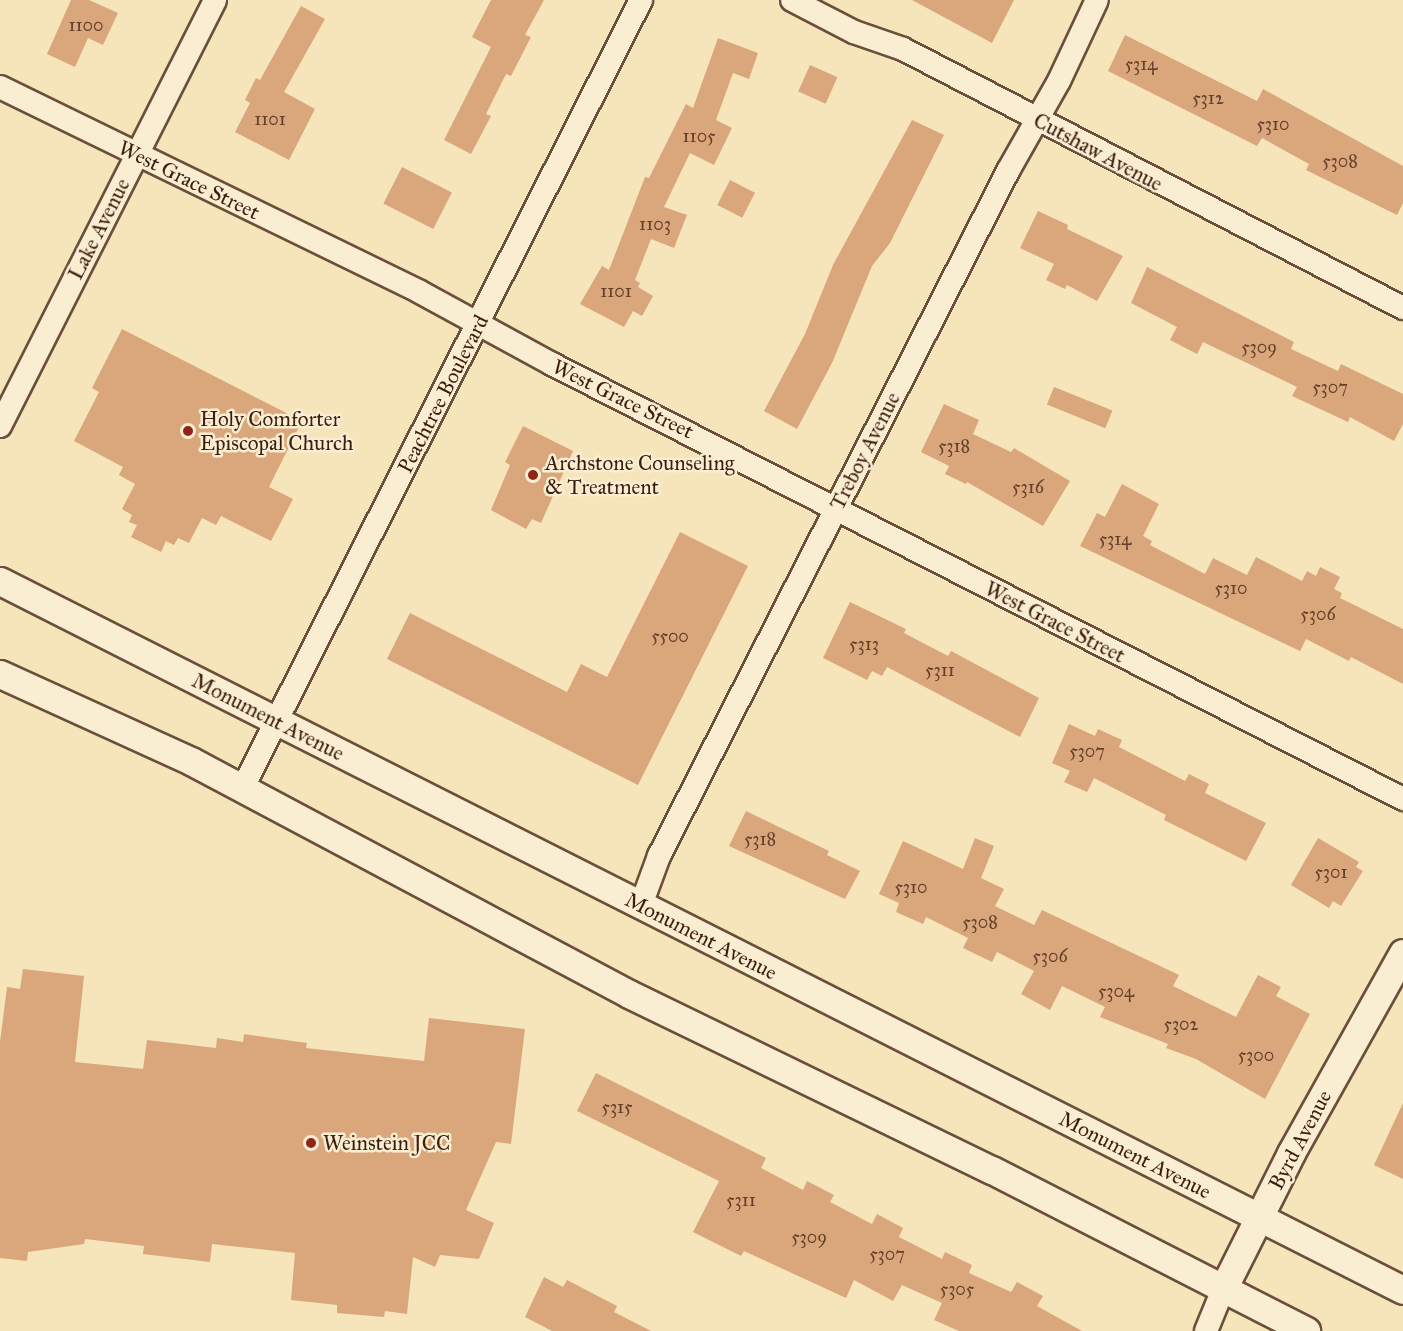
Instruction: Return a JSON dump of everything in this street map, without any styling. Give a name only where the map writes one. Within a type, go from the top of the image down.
[{"type":"street","name":"Lake Avenue","points":[[0,426],[215,0]]},
{"type":"street","name":"Peachtree Boulevard","points":[[243,787],[641,0]]},
{"type":"street","name":"Cutshaw Avenue","points":[[792,0],[854,32],[903,49],[1403,308]]},
{"type":"street","name":"Treboy Avenue","points":[[641,905],[658,856],[1097,0]]},
{"type":"street","name":"West Grace Street","points":[[0,87],[478,324],[1403,799]]},
{"type":"street","name":"Monument Avenue","points":[[0,581],[1403,1290]]},
{"type":"street","points":[[0,674],[243,787],[629,994],[992,1170],[1306,1331]]},
{"type":"street","name":"Byrd Avenue","points":[[1206,1331],[1224,1287],[1291,1153],[1403,953]]},
{"type":"building","points":[[71,0],[89,0],[118,13],[103,45],[88,38],[75,67],[47,54]]},
{"type":"building","points":[[491,0],[544,0],[525,35],[531,37],[511,76],[506,74],[486,114],[491,116],[471,154],[444,140],[491,47],[472,37]]},
{"type":"building","points":[[912,0],[1014,0],[992,43]]},
{"type":"building","points":[[301,6],[325,19],[284,92],[315,109],[289,160],[235,132],[250,103],[245,100],[256,78],[260,80]]},
{"type":"building","points":[[1125,35],[1257,101],[1263,89],[1403,166],[1403,203],[1397,215],[1306,170],[1309,164],[1262,138],[1257,146],[1108,71]]},
{"type":"building","points":[[718,38],[758,53],[749,79],[733,73],[716,120],[732,128],[714,165],[690,153],[664,207],[687,215],[674,248],[651,239],[635,280],[640,283],[638,287],[653,296],[642,316],[633,311],[624,327],[580,304],[602,266],[609,270],[645,177],[649,178],[686,104],[693,108]]},
{"type":"building","points":[[810,65],[837,77],[826,104],[798,91]]},
{"type":"building","points":[[912,120],[944,135],[890,243],[872,266],[832,363],[797,429],[764,411],[805,334],[833,265]]},
{"type":"building","points":[[402,167],[452,192],[433,229],[383,204]]},
{"type":"building","points":[[730,180],[755,193],[742,218],[717,205]]},
{"type":"building","points":[[1038,211],[1068,225],[1067,229],[1123,256],[1097,301],[1067,285],[1065,289],[1046,280],[1054,264],[1020,248]]},
{"type":"building","points":[[1147,267],[1294,342],[1291,349],[1338,371],[1341,364],[1403,394],[1403,424],[1394,441],[1350,417],[1348,422],[1292,396],[1297,387],[1203,342],[1197,354],[1170,340],[1177,327],[1131,303]]},
{"type":"building","name":"Holy Comforter Episcopal Church","points":[[122,329],[302,421],[269,487],[293,499],[271,541],[221,516],[216,525],[202,518],[189,543],[178,538],[174,545],[166,541],[161,552],[131,537],[137,525],[129,522],[132,515],[122,509],[135,484],[119,475],[123,467],[74,441],[99,392],[92,388]]},
{"type":"building","points":[[1054,387],[1112,411],[1105,428],[1047,405]]},
{"type":"building","points":[[944,404],[979,420],[973,434],[1011,452],[1014,448],[1070,481],[1043,526],[967,482],[966,484],[945,474],[949,466],[921,452]]},
{"type":"building","name":"Archstone Counseling & Treatment","points":[[523,426],[573,451],[541,523],[532,519],[526,529],[491,510],[510,465],[505,462]]},
{"type":"building","points":[[1122,484],[1159,504],[1143,536],[1152,541],[1150,545],[1205,574],[1213,558],[1247,575],[1256,557],[1302,581],[1307,571],[1316,576],[1320,567],[1340,577],[1334,589],[1342,593],[1340,598],[1403,629],[1403,684],[1351,657],[1349,661],[1306,639],[1300,651],[1080,546],[1097,513],[1105,517]]},
{"type":"building","points":[[680,532],[748,566],[638,785],[387,659],[410,613],[567,692],[581,664],[607,677]]},
{"type":"building","points":[[850,602],[906,629],[904,633],[948,656],[951,651],[1039,698],[1020,737],[887,667],[882,676],[872,671],[867,680],[823,658]]},
{"type":"building","points":[[1069,724],[1095,736],[1098,729],[1122,740],[1119,747],[1185,781],[1189,774],[1209,784],[1205,793],[1266,823],[1246,861],[1164,820],[1166,815],[1094,778],[1087,792],[1064,782],[1070,771],[1052,763]]},
{"type":"building","points":[[746,811],[829,851],[827,855],[860,871],[845,899],[729,846]]},
{"type":"building","points":[[975,838],[994,846],[981,878],[1004,889],[995,906],[1034,925],[1042,910],[1179,975],[1173,986],[1236,1017],[1258,975],[1281,987],[1276,996],[1310,1014],[1265,1099],[1196,1059],[1166,1048],[1168,1044],[1100,1017],[1105,1007],[1062,986],[1050,1010],[1021,994],[1034,971],[997,952],[992,962],[963,948],[968,938],[926,917],[923,924],[896,912],[899,903],[879,894],[903,841],[963,869]]},
{"type":"building","points":[[1318,838],[1359,862],[1356,867],[1363,871],[1341,906],[1333,901],[1329,908],[1291,885]]},
{"type":"building","name":"Weinstein JCC","points":[[23,969],[84,976],[75,1062],[143,1069],[147,1040],[216,1048],[217,1038],[243,1042],[244,1034],[307,1043],[306,1048],[424,1061],[429,1018],[525,1029],[511,1144],[496,1142],[466,1210],[494,1223],[479,1259],[440,1255],[435,1267],[413,1257],[407,1314],[385,1311],[384,1317],[337,1313],[337,1305],[291,1300],[295,1253],[212,1244],[210,1262],[143,1254],[144,1246],[85,1239],[84,1244],[28,1252],[27,1261],[0,1258],[0,1042],[7,987],[20,989]]},
{"type":"building","points":[[596,1073],[766,1158],[761,1168],[803,1190],[807,1181],[834,1195],[830,1202],[872,1224],[877,1214],[903,1228],[899,1237],[942,1259],[945,1252],[972,1265],[969,1273],[1011,1292],[1017,1282],[1043,1296],[1037,1306],[1082,1331],[959,1331],[934,1320],[942,1303],[902,1285],[893,1301],[854,1280],[846,1298],[744,1251],[741,1256],[693,1232],[719,1181],[577,1111]]},
{"type":"building","points":[[1403,1103],[1403,1179],[1374,1165]]},
{"type":"building","points":[[544,1277],[563,1287],[567,1280],[617,1306],[614,1312],[651,1331],[552,1331],[525,1317]]},
{"type":"place","name":"Holy Comforter Episcopal Church","points":[[188,431]]},
{"type":"place","name":"Archstone Counseling & Treatment","points":[[533,475]]},
{"type":"place","name":"Weinstein JCC","points":[[311,1143]]}]
